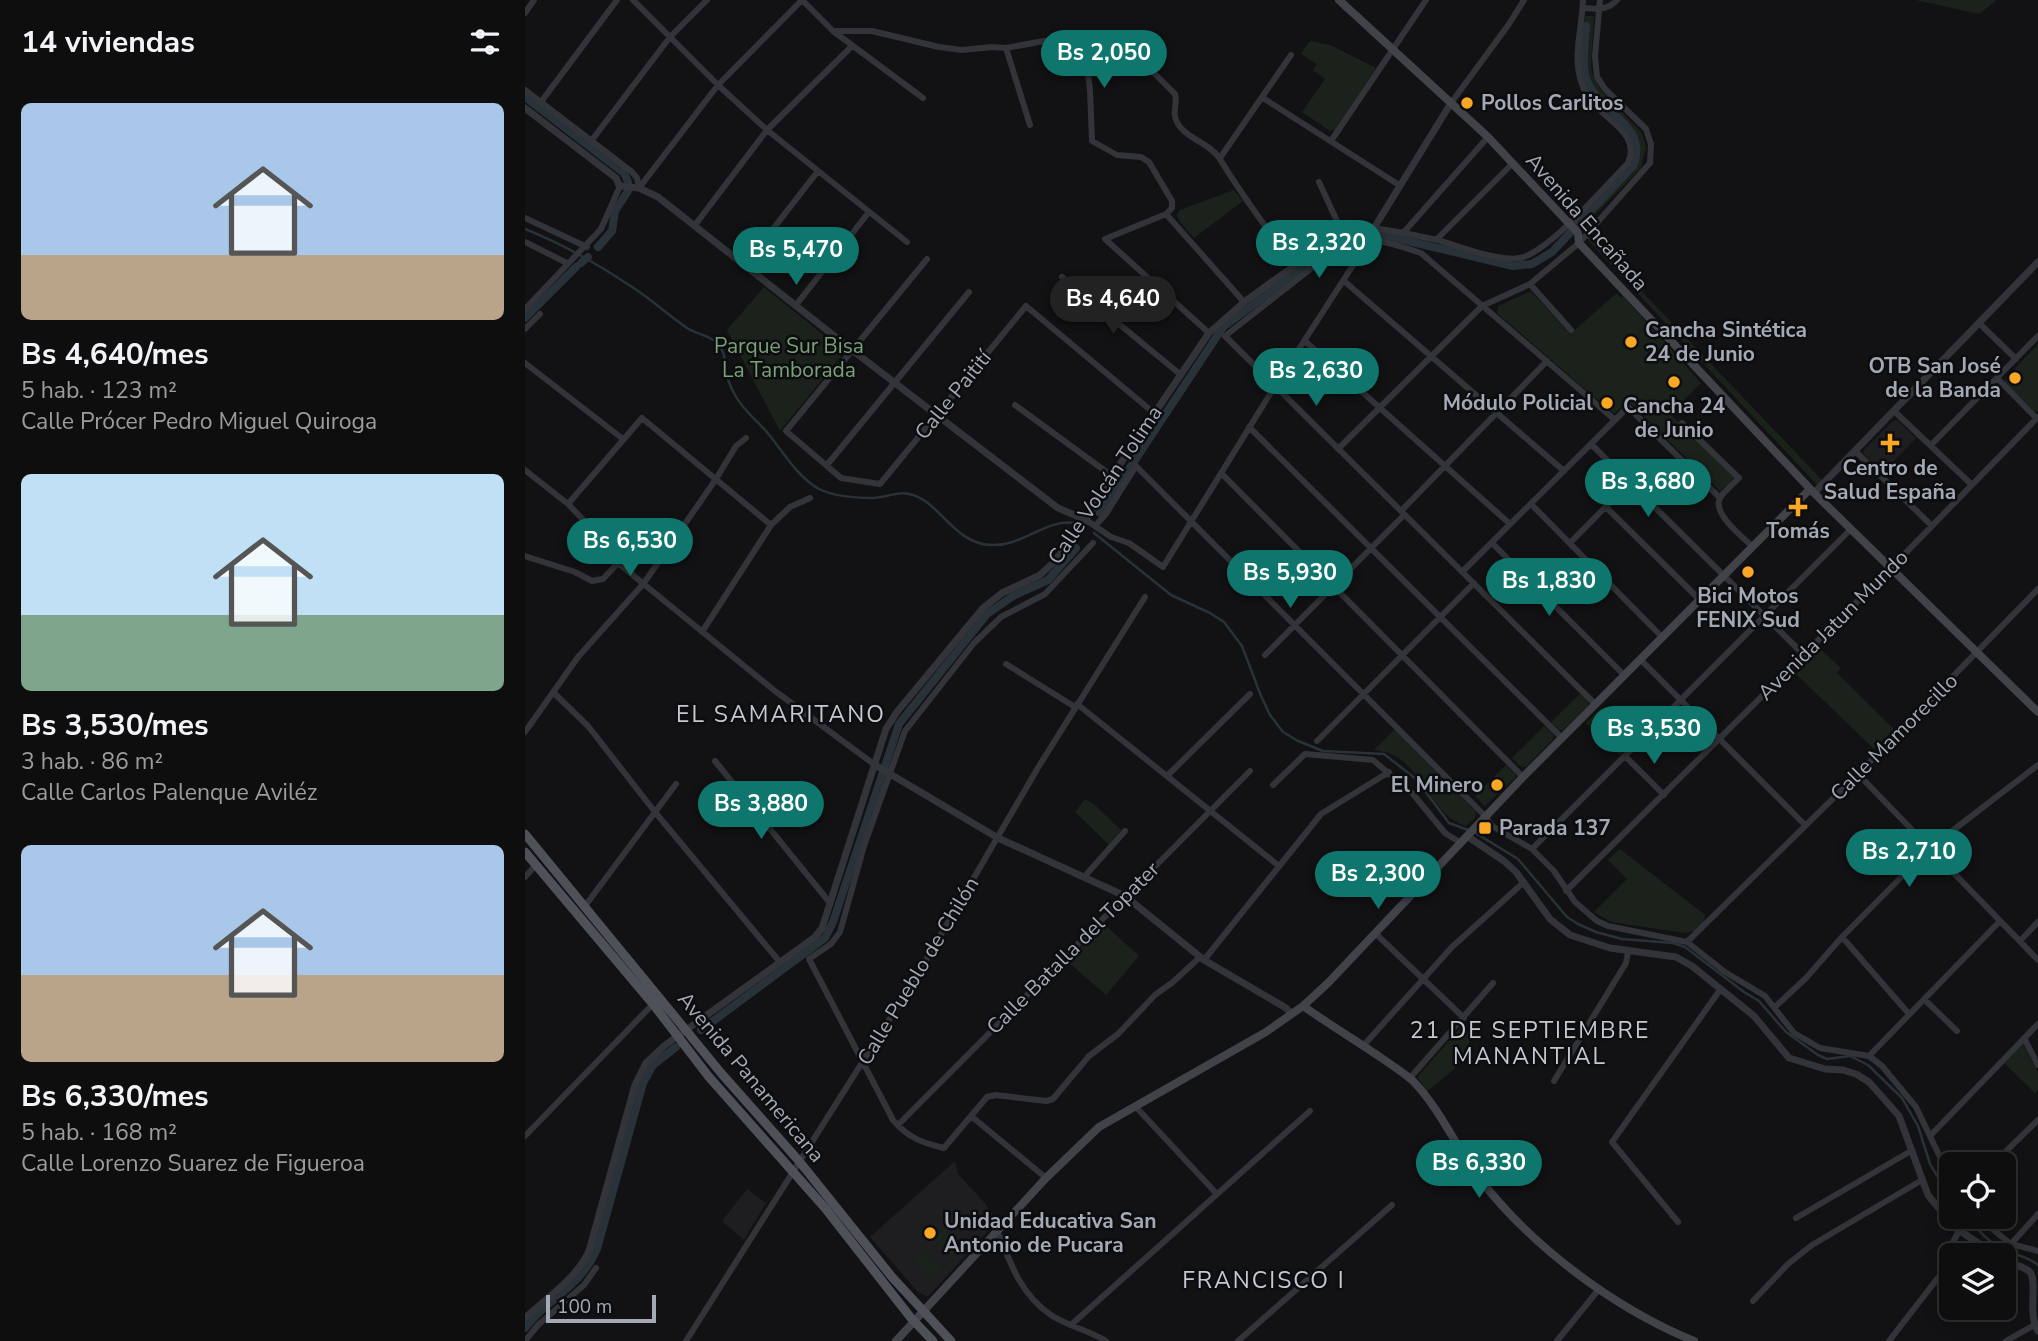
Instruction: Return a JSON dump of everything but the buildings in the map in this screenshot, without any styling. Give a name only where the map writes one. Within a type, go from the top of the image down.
[{"type":"main road","name":"Avenida Encañada","points":[[1339,0],[1488,137],[1573,228],[1579,243],[1812,491],[2036,707]]},
{"type":"main road","points":[[895,1341],[1047,1178],[1099,1127],[1227,1055],[1303,1006],[1328,984],[1523,777],[1752,546],[1812,491]]},
{"type":"main road","name":"Avenida Panamericana","points":[[525,834],[721,1073],[951,1341]]},
{"type":"main road","name":"Avenida Panamericana","points":[[525,852],[653,1004],[709,1077],[793,1171],[933,1341]]},
{"type":"main road","points":[[1303,1006],[1410,1078],[1427,1097],[1478,1176],[1538,1242],[1599,1289],[1639,1315],[1694,1341]]},
{"type":"street","points":[[525,13],[534,0]]},
{"type":"street","points":[[541,102],[617,0]]},
{"type":"street","points":[[633,0],[767,130],[907,242]]},
{"type":"street","points":[[592,140],[670,37],[706,0]]},
{"type":"street","points":[[635,188],[718,85],[802,0],[833,31],[922,98]]},
{"type":"street","points":[[1331,141],[1426,0]]},
{"type":"street","points":[[1524,0],[1451,103],[1374,228],[1404,232],[1500,257],[1520,258],[1573,228],[1628,163],[1632,149],[1628,137],[1593,105],[1580,79],[1577,56],[1583,0]]},
{"type":"street","points":[[1338,449],[1482,306],[1530,284],[1579,243],[1650,163],[1651,144],[1646,129],[1605,89],[1597,77],[1595,56],[1601,0]]},
{"type":"street","points":[[1583,8],[1600,10],[1612,6],[1617,0]]},
{"type":"street","points":[[833,31],[871,31],[962,50],[1006,48],[1044,41],[1084,41],[1140,59],[1175,94],[1177,99],[1174,114],[1177,124],[1220,158],[1294,266]]},
{"type":"street","points":[[1084,41],[1092,141],[1117,155],[1141,158],[1149,162],[1172,201],[1173,208],[1166,214],[1105,239],[1209,333]]},
{"type":"street","points":[[695,225],[767,130],[852,46]]},
{"type":"street","points":[[1006,48],[1030,125]]},
{"type":"street","points":[[1220,158],[1291,55]]},
{"type":"street","points":[[525,90],[632,172],[637,178],[635,188]]},
{"type":"street","points":[[1263,98],[1399,185]]},
{"type":"street","points":[[525,107],[617,177],[619,185],[601,229],[526,306]]},
{"type":"street","points":[[1404,232],[1488,137]]},
{"type":"street","points":[[1436,240],[1513,163]]},
{"type":"street","points":[[745,265],[818,171]]},
{"type":"street","points":[[1319,182],[1342,232]]},
{"type":"street","points":[[619,185],[658,197],[1058,508],[1086,520],[1111,537],[1129,543],[1163,567],[1370,239]]},
{"type":"street","points":[[796,305],[869,212]]},
{"type":"street","points":[[1166,214],[1244,302]]},
{"type":"street","points":[[525,218],[584,249]]},
{"type":"street","name":"Calle Volcán Tolima","points":[[863,1061],[809,959],[831,944],[840,932],[882,769],[887,729],[897,712],[975,616],[993,599],[1047,570],[1086,520],[1112,476],[1209,333],[1244,302],[1342,232],[1374,228]]},
{"type":"street","points":[[1595,704],[1224,336],[1345,242],[1370,239],[1421,253],[1615,420]]},
{"type":"street","points":[[525,242],[570,261]]},
{"type":"street","points":[[927,259],[786,430],[827,465],[968,292]]},
{"type":"street","points":[[1812,491],[1855,451],[2038,262]]},
{"type":"street","points":[[1062,277],[1181,375]]},
{"type":"street","points":[[1344,281],[1564,471]]},
{"type":"street","points":[[1530,284],[1571,330]]},
{"type":"street","name":"Calle Paitití","points":[[827,465],[835,474],[849,481],[880,484],[1025,306],[1154,413]]},
{"type":"street","points":[[525,329],[540,314]]},
{"type":"street","points":[[1979,323],[2016,359]]},
{"type":"street","points":[[1931,445],[2038,336]]},
{"type":"street","points":[[1305,341],[1510,524]]},
{"type":"street","points":[[1265,655],[1371,548],[1445,466],[1547,361]]},
{"type":"street","points":[[525,363],[623,439]]},
{"type":"street","points":[[1997,378],[2037,418]]},
{"type":"street","points":[[1015,405],[1112,476]]},
{"type":"street","points":[[1462,572],[1628,407],[1720,498]]},
{"type":"street","points":[[1894,411],[1971,484]]},
{"type":"street","points":[[568,503],[642,418],[771,525]]},
{"type":"street","name":"Avenida Jatun Mundo","points":[[1566,891],[1890,569],[2037,418]]},
{"type":"street","points":[[1682,423],[1739,478],[1720,498],[1718,505],[1721,515],[1752,546]]},
{"type":"street","points":[[1249,427],[1562,738]]},
{"type":"street","points":[[525,732],[578,657],[644,583],[736,446],[746,438]]},
{"type":"street","points":[[1591,444],[1804,655]]},
{"type":"street","points":[[1855,451],[1931,526]]},
{"type":"street","points":[[1095,526],[1106,514],[1136,466],[1296,624],[1492,826],[1532,849],[1554,871],[1566,891],[1586,914],[1608,926],[1687,942],[1725,972],[1765,996],[1794,1033],[1820,1048],[1869,1056],[1901,1087],[1916,1107],[1939,1155]]},
{"type":"street","points":[[525,470],[568,503],[618,563],[775,691],[882,769],[998,838],[1125,895],[1202,959],[1286,1008],[1291,1014]]},
{"type":"street","points":[[1221,473],[1523,777]]},
{"type":"street","points":[[1570,543],[1630,482]]},
{"type":"street","points":[[702,632],[771,525],[790,508],[810,498]]},
{"type":"street","points":[[1531,503],[1662,637]]},
{"type":"street","points":[[1606,507],[1699,600]]},
{"type":"street","points":[[1532,849],[1851,529]]},
{"type":"street","name":"Calle Volcán Tolima","points":[[525,1318],[569,1279],[584,1261],[594,1238],[635,1085],[646,1063],[779,961],[815,937],[822,928],[882,769],[905,731],[974,643],[1001,617],[1045,594],[1093,543]]},
{"type":"street","points":[[1492,543],[1624,675]]},
{"type":"street","points":[[525,556],[575,572],[592,581],[603,579],[618,563]]},
{"type":"street","points":[[1317,741],[1474,583]]},
{"type":"street","name":"Calle Mamorecillo","points":[[1687,942],[1858,774],[2038,589]]},
{"type":"street","name":"Calle Pueblo de Chilón","points":[[686,1341],[915,979],[1076,706],[1145,597]]},
{"type":"street","points":[[1640,659],[1805,825]]},
{"type":"street","points":[[1006,664],[1076,706],[1279,866]]},
{"type":"street","points":[[552,692],[589,726],[779,961]]},
{"type":"street","points":[[1167,776],[1250,694]]},
{"type":"street","points":[[1273,785],[1305,754],[1373,760],[1413,794],[1444,833],[1468,835],[1504,861],[1524,882],[1559,928],[1570,935],[1628,952],[1676,957],[1692,966],[1754,1016],[1789,1058],[1825,1069],[1843,1070],[1869,1082],[1899,1116],[1928,1195],[1943,1216],[1978,1243]]},
{"type":"street","points":[[1625,756],[1664,795]]},
{"type":"street","points":[[715,761],[830,902]]},
{"type":"street","points":[[1775,1007],[1930,848],[2038,765]]},
{"type":"street","name":"Calle Batalla del Topater","points":[[898,1125],[1250,771]]},
{"type":"street","points":[[863,1061],[898,1125],[906,1134],[944,1148],[983,1101],[991,1096],[1047,1101],[1053,1099],[1089,1056],[1118,1034],[1155,995],[1202,959],[1321,814],[1389,772]]},
{"type":"street","points":[[1858,774],[2038,960]]},
{"type":"street","points":[[585,906],[676,785]]},
{"type":"street","points":[[1084,877],[1125,831]]},
{"type":"street","points":[[525,877],[536,866]]},
{"type":"street","points":[[1363,1046],[1452,947],[1524,882]]},
{"type":"street","points":[[1869,1056],[2000,921]]},
{"type":"street","points":[[2020,941],[2038,922]]},
{"type":"street","points":[[1375,934],[1464,1018]]},
{"type":"street","points":[[1842,937],[1909,1014]]},
{"type":"street","points":[[1553,1081],[1626,963],[1628,952]]},
{"type":"street","points":[[1410,1078],[1493,983]]},
{"type":"street","points":[[1678,1222],[1612,1142],[1720,990]]},
{"type":"street","points":[[1924,999],[1957,1031]]},
{"type":"street","points":[[525,1136],[653,1004]]},
{"type":"street","points":[[1930,1136],[2038,1024]]},
{"type":"street","points":[[2024,1038],[2038,1065]]},
{"type":"street","points":[[1135,1106],[1216,1193]]},
{"type":"street","points":[[1072,1324],[1310,1111]]},
{"type":"street","points":[[971,1116],[1047,1178]]},
{"type":"street","points":[[2005,1152],[2038,1120]]},
{"type":"street","points":[[1796,1218],[1911,1151]]},
{"type":"street","points":[[1753,1301],[1788,1264],[1812,1245],[1921,1180]]},
{"type":"street","points":[[1238,1341],[1392,1205]]},
{"type":"street","points":[[2012,1243],[2038,1214]]},
{"type":"street","points":[[1992,1229],[2010,1243]]},
{"type":"street","points":[[998,1231],[1020,1284],[1052,1316],[1106,1341]]},
{"type":"street","points":[[1953,1243],[1959,1231]]},
{"type":"street","points":[[2016,1245],[2038,1251]]},
{"type":"street","points":[[2006,1341],[2036,1328],[2032,1317],[2036,1288],[2034,1277],[2029,1271],[2016,1265]]},
{"type":"street","points":[[525,1341],[538,1325],[584,1284],[596,1268]]},
{"type":"street","points":[[1889,1341],[1939,1276]]},
{"type":"street","points":[[1557,1341],[1599,1289]]},
{"type":"shaded area","name":"Centro de Salud España","points":[[1897,420],[1916,438],[1883,473],[1863,451]]},
{"type":"shaded area","name":"Unidad Educativa San Antonio de Pucara","points":[[955,1161],[958,1174],[984,1202],[997,1221],[928,1297],[917,1291],[870,1237]]},
{"type":"shaded area","points":[[747,1189],[766,1203],[744,1240],[722,1221]]},
{"type":"green space","points":[[1916,0],[1997,0],[1979,14]]},
{"type":"green space","points":[[1585,16],[1594,16],[1591,65],[1593,76],[1601,90],[1642,133],[1646,147],[1641,168],[1581,229],[1575,223],[1623,174],[1633,159],[1634,148],[1625,128],[1597,100],[1584,80],[1580,56]]},
{"type":"green space","points":[[1310,41],[1330,45],[1376,68],[1335,130],[1330,131],[1302,112],[1325,79],[1313,70],[1317,64],[1301,54]]},
{"type":"green space","points":[[1234,190],[1243,201],[1194,238],[1180,222],[1177,215],[1180,210]]},
{"type":"green space","points":[[1588,235],[1822,480],[1817,485],[1585,237]]},
{"type":"green space","name":"Parque Sur Bisa La Tamborada","points":[[764,287],[841,349],[843,354],[780,431],[727,330]]},
{"type":"green space","points":[[1531,291],[1570,334],[1617,293],[1621,298],[1623,296],[1701,383],[1670,414],[1735,477],[1720,491],[1628,401],[1614,414],[1497,313],[1498,306]]},
{"type":"green space","points":[[2038,344],[2038,411],[2034,412],[2005,383],[2006,378]]},
{"type":"green space","points":[[1820,649],[1841,668],[1837,673],[1894,729],[1874,749],[1796,674]]},
{"type":"green space","points":[[1580,694],[1588,702],[1588,706],[1563,730],[1559,730],[1551,722]]},
{"type":"green space","points":[[1600,709],[1634,741],[1620,755],[1586,723]]},
{"type":"green space","points":[[1544,726],[1554,735],[1553,739],[1526,767],[1520,766],[1512,758]]},
{"type":"green space","points":[[1395,729],[1476,812],[1475,818],[1466,826],[1444,812],[1402,761],[1391,754],[1374,750]]},
{"type":"green space","points":[[1506,765],[1516,777],[1485,806],[1475,796]]},
{"type":"green space","points":[[1085,799],[1121,830],[1109,845],[1075,812]]},
{"type":"green space","points":[[1620,849],[1705,915],[1704,922],[1694,931],[1685,933],[1611,922],[1594,912],[1627,879],[1608,860]]},
{"type":"green space","points":[[1104,924],[1139,956],[1106,995],[1067,961]]},
{"type":"green space","points":[[1463,1025],[1470,1033],[1462,1060],[1427,1091],[1417,1077]]},
{"type":"green space","points":[[2023,1044],[2038,1072],[2038,1090],[2035,1093],[2004,1063]]},
{"type":"green space","points":[[944,1228],[963,1248],[952,1259],[933,1240]]},
{"type":"green space","points":[[923,1249],[943,1269],[931,1280],[912,1260]]},
{"type":"waterway","points":[[1100,513],[1223,327],[1347,235],[1387,236],[1513,266],[1532,264],[1552,252],[1633,166],[1636,151],[1628,128],[1590,88],[1585,75],[1586,26]]},
{"type":"waterway","points":[[525,97],[624,173],[628,191],[615,211],[612,231],[598,247]]},
{"type":"waterway","points":[[525,229],[593,262],[687,328],[716,342],[723,352],[728,380],[745,410],[766,431],[797,470],[819,489],[859,498],[903,493],[913,495],[932,506],[968,538],[991,545],[1013,542],[1054,525],[1076,523]]},
{"type":"waterway","points":[[581,263],[588,257]]},
{"type":"waterway","points":[[525,318],[576,267]]},
{"type":"waterway","points":[[1094,533],[1171,595],[1224,622],[1242,646],[1270,715],[1283,732],[1323,751],[1384,754],[1416,779],[1449,823],[1468,830]]},
{"type":"waterway","points":[[701,1030],[825,938],[833,922],[899,724],[987,614],[1013,596],[1048,580],[1076,548]]},
{"type":"waterway","points":[[1474,832],[1518,859],[1567,917],[1578,924],[1622,939],[1673,943],[1685,947],[1759,1001],[1786,1032],[1818,1055],[1827,1059],[1850,1056],[1868,1065],[1902,1098],[1918,1126],[1930,1164],[1939,1179]]},
{"type":"waterway","points":[[525,1328],[573,1283],[590,1263],[597,1249],[643,1083],[653,1065],[676,1047]]},
{"type":"waterway","points":[[1977,1229],[2006,1251],[2038,1265]]},
{"type":"place","name":"Pollos Carlitos","points":[[1467,103]]},
{"type":"place","name":"Cancha Sintética 24 de Junio","points":[[1631,342]]},
{"type":"place","name":"OTB San José de la Banda","points":[[2015,378]]},
{"type":"place","name":"Cancha 24 de Junio","points":[[1674,382]]},
{"type":"place","name":"Módulo Policial","points":[[1607,403]]},
{"type":"place","name":"Centro de Salud España","points":[[1890,443]]},
{"type":"place","name":"Tomás","points":[[1798,507]]},
{"type":"place","name":"Bici Motos FENIX Sud","points":[[1748,572]]},
{"type":"place","name":"El Minero","points":[[1497,785]]},
{"type":"place","name":"Parada 137","points":[[1485,828]]},
{"type":"place","name":"Unidad Educativa San Antonio de Pucara","points":[[930,1233]]},
{"type":"district","name":"EL SAMARITANO","points":[[781,714]]},
{"type":"district","name":"21 DE SEPTIEMBRE MANANTIAL","points":[[1530,1043]]},
{"type":"district","name":"FRANCISCO I","points":[[1264,1280]]}]
